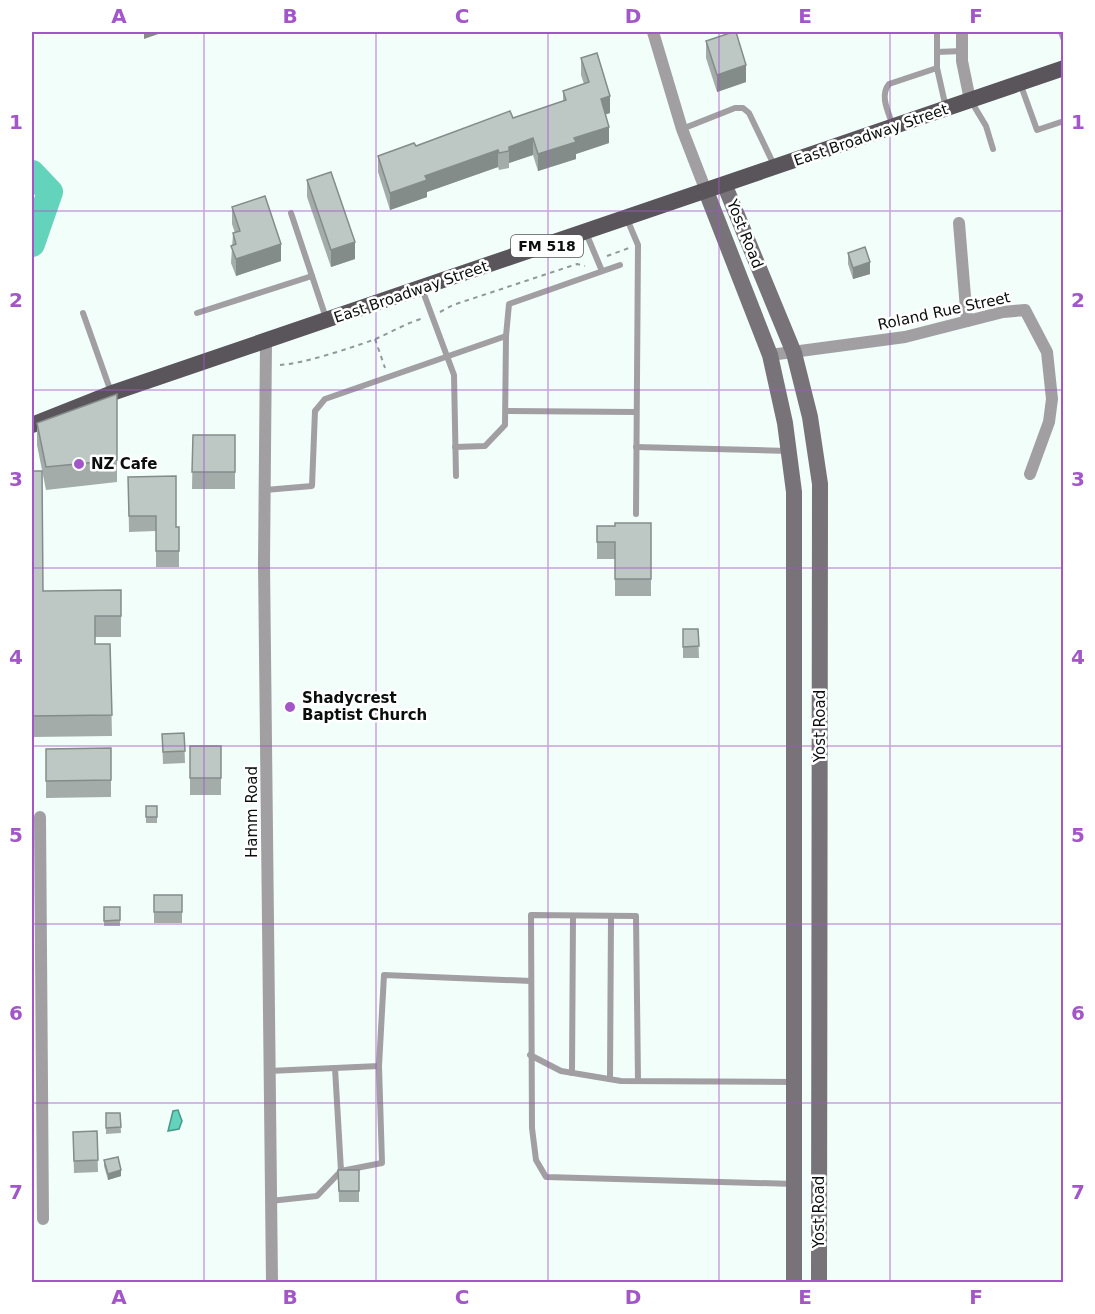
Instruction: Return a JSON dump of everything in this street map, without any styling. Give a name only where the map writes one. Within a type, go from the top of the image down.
[{"type":"main road","name":"East Broadway Street","points":[[32,425],[111,394],[725,186],[1064,68]]},
{"type":"main road","name":"Yost Road","points":[[725,186],[794,353],[810,417],[820,484],[819,1282]]},
{"type":"main road","name":"Yost Road","points":[[706,191],[770,355],[789,451],[794,492],[794,1282]]},
{"type":"main road","points":[[789,451],[815,450]]},
{"type":"main road","points":[[795,670],[820,670]]},
{"type":"main road","points":[[795,938],[819,939]]},
{"type":"street","points":[[653,32],[682,129],[706,191]]},
{"type":"street","points":[[962,32],[962,51],[970,100]]},
{"type":"street","points":[[959,223],[968,321]]},
{"type":"street","name":"Roland Rue Street","points":[[770,355],[905,337],[1003,312],[1025,310],[1047,352],[1052,399],[1049,422],[1030,474]]},
{"type":"street","name":"Hamm Road","points":[[266,342],[268,1071],[272,1282]]},
{"type":"street","points":[[40,817],[36,904],[44,1220]]},
{"type":"lane","points":[[937,32],[937,68],[946,109]]},
{"type":"lane","points":[[1060,32],[1064,40]]},
{"type":"lane","points":[[937,52],[962,51]]},
{"type":"lane","points":[[893,127],[885,101],[885,89],[889,84],[937,68]]},
{"type":"lane","points":[[1020,83],[1037,130],[1064,121]]},
{"type":"lane","points":[[970,100],[986,126],[993,149]]},
{"type":"lane","points":[[682,129],[735,108],[743,108],[749,113],[776,168]]},
{"type":"lane","points":[[291,213],[327,321]]},
{"type":"lane","points":[[626,219],[638,245],[636,514]]},
{"type":"lane","points":[[586,232],[602,271]]},
{"type":"lane","points":[[455,447],[485,446],[506,425],[506,336],[509,304],[620,265]]},
{"type":"lane","points":[[196,313],[312,276]]},
{"type":"lane","points":[[421,289],[454,375],[456,476]]},
{"type":"lane","points":[[83,313],[111,394]]},
{"type":"lane","points":[[265,489],[312,486],[315,411],[325,399],[506,336]]},
{"type":"lane","points":[[506,411],[636,411]]},
{"type":"lane","points":[[636,447],[789,451]]},
{"type":"lane","points":[[638,1081],[636,916],[531,915],[532,1128],[536,1160],[546,1176],[794,1184]]},
{"type":"lane","points":[[572,1073],[573,916]]},
{"type":"lane","points":[[610,1079],[612,916]]},
{"type":"lane","points":[[270,1201],[317,1196],[341,1171],[382,1163],[379,1066],[384,975],[531,981]]},
{"type":"lane","points":[[531,1055],[561,1071],[610,1079],[794,1082]]},
{"type":"lane","points":[[268,1071],[379,1066]]},
{"type":"lane","points":[[335,1068],[341,1171]]},
{"type":"path","points":[[266,367],[304,363],[320,355],[375,339],[406,323],[453,305],[577,264],[586,266],[638,245]]},
{"type":"path","points":[[375,339],[388,377]]},
{"type":"shaded area","points":[[178,1110],[182,1121],[179,1129],[168,1131],[173,1111]]},
{"type":"building","points":[[736,32],[746,65],[717,75],[706,41]]},
{"type":"building","points":[[597,53],[610,96],[601,99],[609,127],[574,138],[576,142],[538,154],[533,138],[509,147],[509,151],[499,153],[498,150],[425,176],[427,180],[390,193],[378,156],[414,143],[416,146],[510,111],[513,118],[566,100],[563,91],[589,82],[581,58]]},
{"type":"building","points":[[331,172],[355,242],[331,250],[307,180]]},
{"type":"building","points":[[265,196],[281,244],[236,259],[231,246],[236,244],[233,233],[240,231],[232,207]]},
{"type":"building","points":[[865,247],[870,262],[853,268],[848,253]]},
{"type":"building","points":[[117,394],[117,460],[46,467],[37,423]]},
{"type":"building","points":[[193,435],[235,435],[235,472],[192,472]]},
{"type":"building","points":[[32,471],[42,471],[43,591],[121,590],[121,616],[95,616],[95,644],[110,644],[112,715],[32,716]]},
{"type":"building","points":[[176,476],[176,527],[179,527],[179,551],[156,551],[156,516],[129,516],[128,477]]},
{"type":"building","points":[[615,523],[651,523],[651,579],[615,579],[615,542],[597,542],[597,526],[615,526]]},
{"type":"building","points":[[683,629],[698,629],[699,646],[683,647]]},
{"type":"building","points":[[184,733],[185,751],[163,752],[162,734]]},
{"type":"building","points":[[190,746],[221,746],[221,778],[190,778]]},
{"type":"building","points":[[111,748],[111,780],[46,781],[46,749]]},
{"type":"building","points":[[146,806],[157,806],[157,817],[146,817]]},
{"type":"building","points":[[154,895],[182,895],[182,912],[154,912]]},
{"type":"building","points":[[104,907],[120,907],[120,920],[104,921]]},
{"type":"building","points":[[106,1113],[120,1113],[121,1127],[106,1128]]},
{"type":"building","points":[[97,1131],[98,1160],[74,1161],[73,1132]]},
{"type":"building","points":[[118,1157],[121,1170],[108,1174],[104,1160]]},
{"type":"building","points":[[338,1170],[359,1170],[359,1191],[339,1191]]},
{"type":"waterway","points":[[32,173],[50,192],[32,244]]},
{"type":"place","name":"NZ Cafe","points":[[79,464]]},
{"type":"place","name":"Shadycrest Baptist Church","points":[[290,707]]}]
